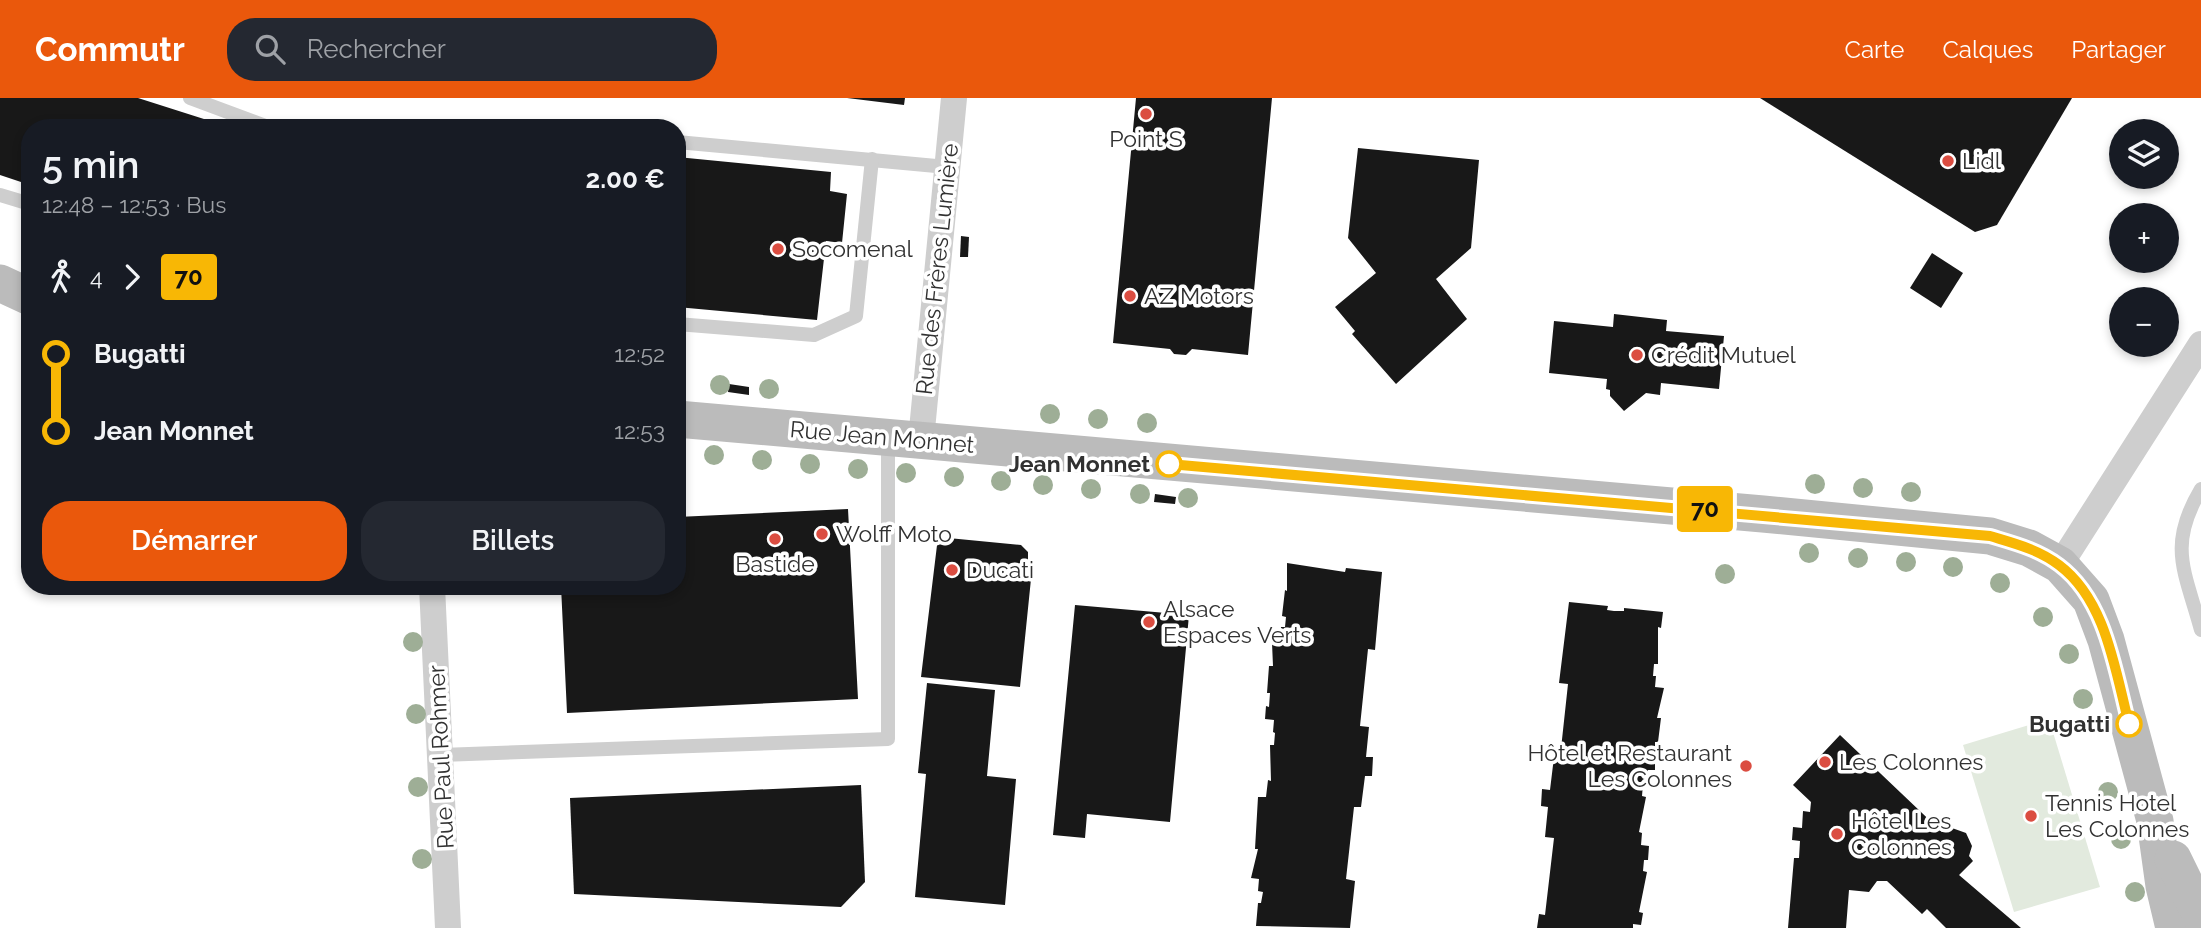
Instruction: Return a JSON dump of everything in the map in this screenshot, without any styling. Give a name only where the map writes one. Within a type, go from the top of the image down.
[{"type":"street","name":"Rue des Frères Lumière","points":[[904,439],[947,167],[954,98]]},
{"type":"street","points":[[0,283],[21,293]]},
{"type":"street","points":[[2060,565],[2201,344]]},
{"type":"street","name":"Rue Jean Monnet","points":[[686,420],[1979,535],[2029,548],[2060,565],[2091,600],[2106,640],[2154,821],[2164,886],[2174,928]]},
{"type":"street","name":"Rue Paul Rohmer","points":[[432,595],[448,928]]},
{"type":"street","name":"Rue Jean Monnet","points":[[2154,821],[2201,916]]},
{"type":"lane","points":[[190,98],[247,119]]},
{"type":"lane","points":[[686,143],[947,167]]},
{"type":"lane","points":[[686,325],[814,335],[856,316],[872,159]]},
{"type":"lane","points":[[0,195],[21,201]]},
{"type":"lane","points":[[441,755],[888,739],[904,439]]},
{"type":"lane","points":[[2201,489],[2188,510],[2179,549],[2201,630]]},
{"type":"shaded area","name":"Tennis Hotel Les Colonnes","points":[[2049,719],[2100,887],[2014,912],[1963,745]]},
{"type":"building","points":[[0,98],[138,98],[204,119],[21,119],[21,182],[0,175]]},
{"type":"building","points":[[847,98],[905,98],[904,105]]},
{"type":"building","points":[[1136,98],[1272,98],[1248,355],[1192,349],[1186,355],[1174,354],[1170,349],[1113,343]]},
{"type":"building","name":"Lidl","points":[[1760,98],[2072,98],[1997,225],[1975,232]]},
{"type":"building","points":[[1358,148],[1479,160],[1471,248],[1436,279],[1467,319],[1396,384],[1352,334],[1355,331],[1335,307],[1376,273],[1348,238]]},
{"type":"building","points":[[686,158],[831,172],[830,191],[847,194],[842,243],[826,241],[817,320],[686,308]]},
{"type":"building","points":[[961,236],[969,237],[968,257],[960,257]]},
{"type":"building","points":[[1932,253],[1963,273],[1941,308],[1910,288]]},
{"type":"building","name":"Crédit Mutuel","points":[[1614,314],[1667,320],[1666,331],[1724,336],[1719,389],[1661,383],[1660,395],[1646,393],[1624,411],[1610,396],[1610,390],[1606,389],[1607,379],[1549,373],[1554,321],[1613,327]]},
{"type":"building","points":[[729,384],[749,387],[749,395],[728,392]]},
{"type":"building","points":[[1155,494],[1176,497],[1175,504],[1154,502]]},
{"type":"building","points":[[848,509],[858,699],[567,713],[561,595],[686,595],[686,517]]},
{"type":"building","points":[[938,537],[1021,545],[1028,552],[1028,579],[1031,579],[1020,687],[921,677]]},
{"type":"building","points":[[1287,563],[1345,572],[1346,568],[1382,572],[1375,650],[1368,649],[1360,726],[1369,727],[1366,757],[1373,757],[1372,776],[1365,776],[1361,807],[1354,807],[1346,879],[1355,881],[1350,928],[1256,926],[1258,903],[1261,903],[1263,892],[1258,891],[1259,879],[1251,878],[1258,849],[1255,849],[1258,797],[1266,797],[1268,780],[1271,781],[1270,745],[1274,745],[1275,733],[1274,720],[1265,719],[1266,706],[1269,707],[1269,666],[1273,666],[1272,643],[1280,643],[1281,627],[1285,627],[1286,617],[1282,616],[1285,590],[1287,591]]},
{"type":"building","points":[[1569,602],[1608,606],[1607,610],[1614,611],[1624,611],[1624,608],[1663,612],[1661,628],[1658,627],[1658,664],[1654,664],[1653,676],[1656,676],[1655,687],[1664,688],[1657,718],[1661,718],[1658,742],[1655,742],[1655,770],[1648,770],[1647,784],[1643,784],[1642,796],[1646,797],[1639,832],[1642,833],[1641,845],[1649,846],[1648,860],[1644,860],[1643,871],[1647,872],[1639,912],[1643,913],[1641,925],[1633,924],[1633,928],[1537,928],[1539,914],[1545,915],[1554,838],[1545,837],[1548,807],[1541,806],[1542,789],[1550,790],[1554,757],[1560,758],[1568,684],[1559,683]]},
{"type":"building","points":[[1075,605],[1189,615],[1170,822],[1087,814],[1085,838],[1053,835]]},
{"type":"building","points":[[927,683],[995,690],[987,776],[1016,779],[1005,905],[915,897],[926,774],[918,773]]},
{"type":"building","points":[[1840,735],[1942,832],[1952,828],[1966,833],[1972,846],[1969,856],[1973,861],[1959,875],[2021,928],[1946,928],[1927,909],[1922,914],[1887,881],[1877,881],[1869,892],[1849,890],[1846,928],[1788,928],[1794,858],[1799,858],[1800,841],[1792,840],[1793,827],[1802,828],[1803,811],[1810,812],[1811,802],[1793,785]]},
{"type":"building","points":[[861,785],[865,882],[841,907],[574,894],[570,798]]},
{"type":"bus line","name":"70","points":[[1169,464],[1748,512],[1990,536],[2029,548],[2060,565],[2091,600],[2106,640],[2129,724]]},
{"type":"place","name":"Point S","points":[[1146,114]]},
{"type":"place","name":"Lidl","points":[[1948,161]]},
{"type":"place","name":"Socomenal","points":[[778,249]]},
{"type":"place","name":"AZ Motors","points":[[1130,296]]},
{"type":"place","name":"Crédit Mutuel","points":[[1637,355]]},
{"type":"place","name":"Jean Monnet","points":[[1169,464]]},
{"type":"place","name":"Wolff Moto","points":[[822,534]]},
{"type":"place","name":"Bastide","points":[[775,539]]},
{"type":"place","name":"Ducati","points":[[952,570]]},
{"type":"place","name":"Alsace Espaces Verts","points":[[1149,622]]},
{"type":"place","name":"Bugatti","points":[[2129,724]]},
{"type":"place","name":"Les Colonnes","points":[[1825,762]]},
{"type":"place","name":"Hôtel et Restaurant Les Colonnes","points":[[1746,766]]},
{"type":"place","name":"Tennis Hotel Les Colonnes","points":[[2031,816]]},
{"type":"place","name":"Hôtel Les Colonnes","points":[[1837,834]]}]
